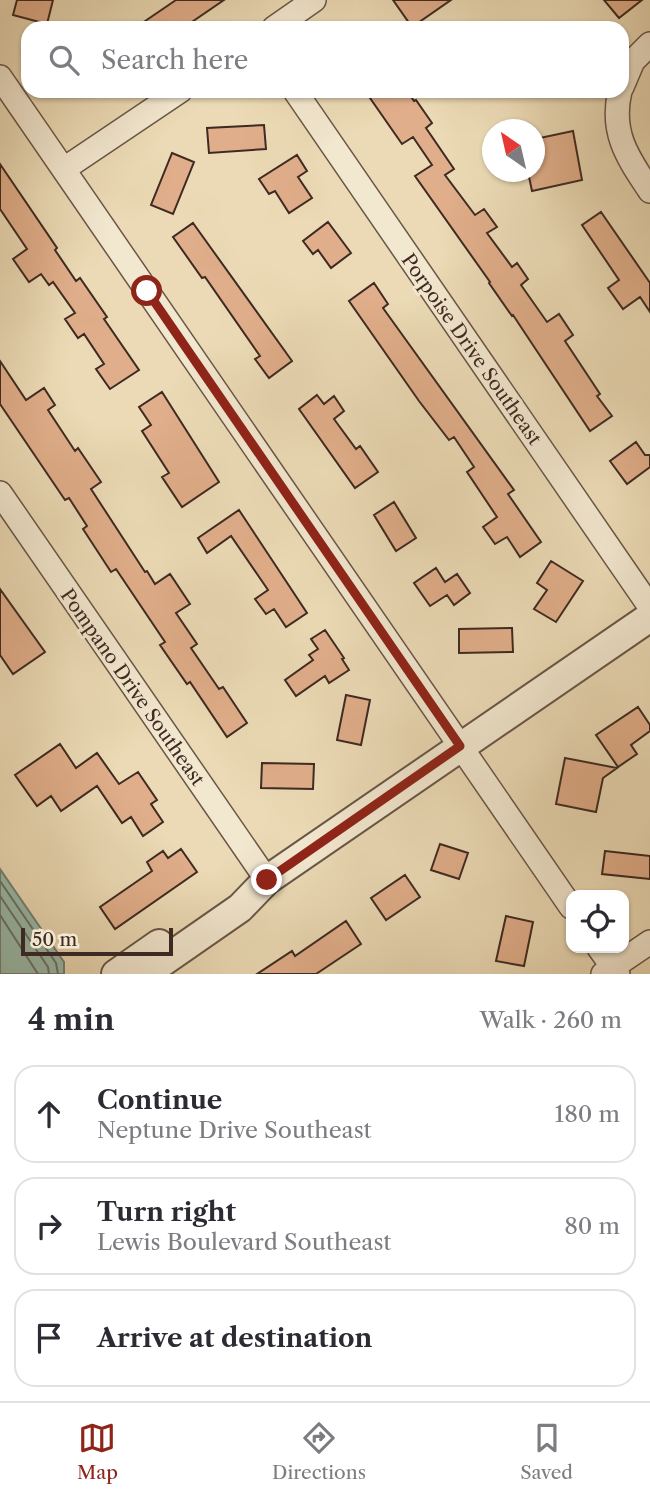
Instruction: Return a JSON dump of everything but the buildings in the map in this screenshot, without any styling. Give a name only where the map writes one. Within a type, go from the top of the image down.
[{"type":"street","points":[[284,21],[314,0]]},
{"type":"street","points":[[629,70],[633,61],[650,44]]},
{"type":"street","points":[[0,77],[566,900]]},
{"type":"street","points":[[64,169],[170,98]]},
{"type":"street","name":"Porpoise Drive Southeast","points":[[300,98],[650,607]]},
{"type":"street","points":[[620,98],[617,129],[625,155],[650,191]]},
{"type":"street","name":"Pompano Drive Southeast","points":[[0,493],[267,880]]},
{"type":"street","points":[[145,974],[240,908],[267,880],[650,617]]},
{"type":"street","points":[[116,974],[233,893],[267,880]]},
{"type":"street","points":[[602,953],[611,972],[650,942]]},
{"type":"water","points":[[0,869],[64,962],[64,974],[0,974]]},
{"type":"route","points":[[147,291],[460,746],[267,880]]}]
